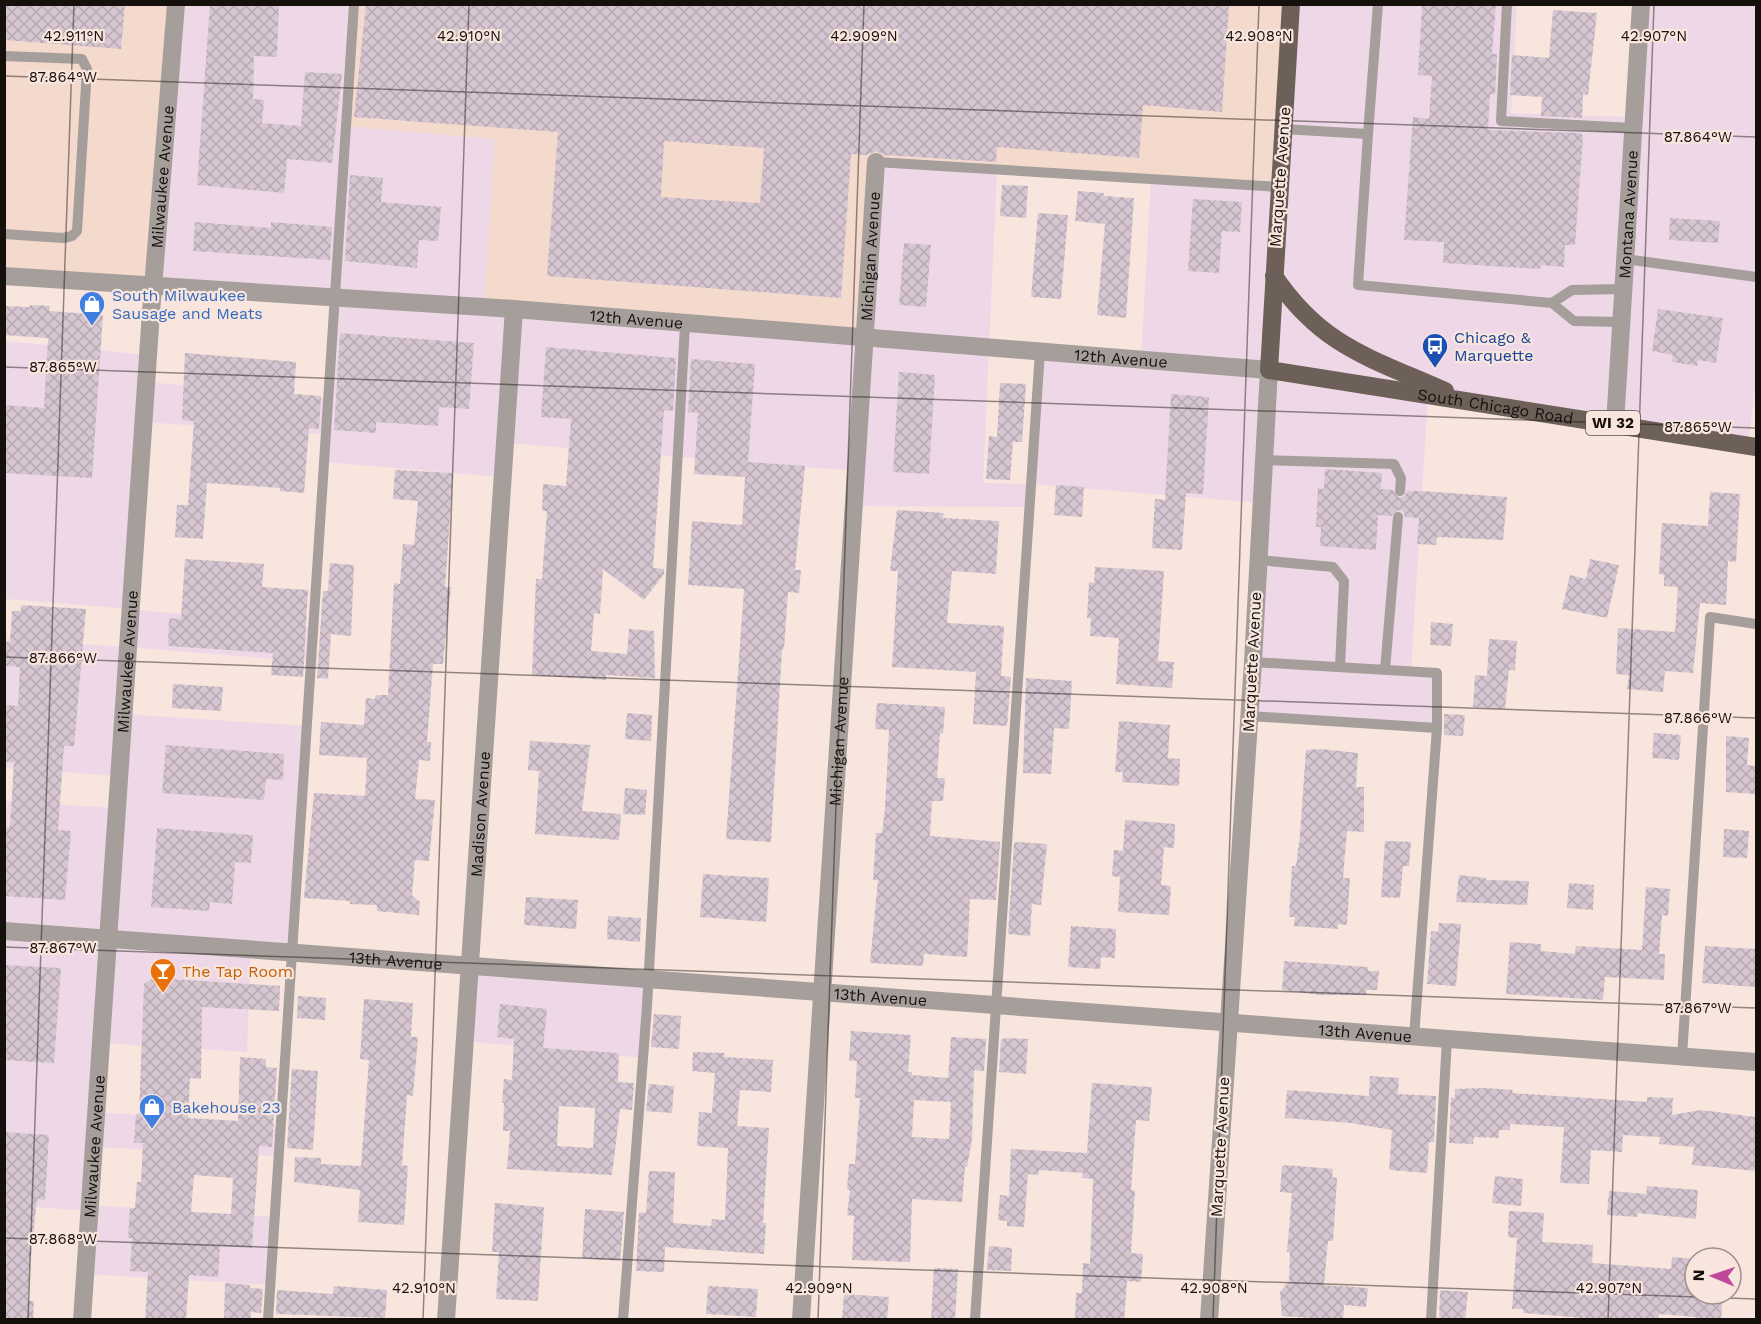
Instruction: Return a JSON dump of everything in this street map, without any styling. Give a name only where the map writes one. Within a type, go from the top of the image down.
[{"type":"main road","name":"Marquette Avenue","points":[[1269,370],[1291,4]]},
{"type":"main road","name":"WI 32","points":[[1274,276],[1309,321],[1344,347],[1469,401]]},
{"type":"main road","name":"South Chicago Road","points":[[1269,370],[1756,447]]},
{"type":"street","name":"Milwaukee Avenue","points":[[82,1320],[153,285],[176,4]]},
{"type":"street","name":"Montana Avenue","points":[[1615,424],[1641,4]]},
{"type":"street","name":"Michigan Avenue","points":[[801,1320],[876,162]]},
{"type":"street","name":"12th Avenue","points":[[4,276],[514,309],[685,325],[866,337],[1269,370]]},
{"type":"street","name":"Madison Avenue","points":[[446,1320],[514,309]]},
{"type":"street","name":"Marquette Avenue","points":[[1209,1320],[1227,1023],[1250,716],[1269,370]]},
{"type":"street","name":"13th Avenue","points":[[4,931],[1756,1062]]},
{"type":"lane","points":[[268,1320],[354,4]]},
{"type":"lane","points":[[1378,4],[1358,285],[1552,303],[1574,321],[1621,322]]},
{"type":"lane","points":[[1507,4],[1501,121],[1633,128]]},
{"type":"lane","points":[[4,56],[82,59],[87,69],[77,231],[72,237],[63,238],[4,234]]},
{"type":"lane","points":[[1283,129],[1368,134]]},
{"type":"lane","points":[[876,162],[1280,188]]},
{"type":"lane","points":[[1625,259],[1756,277]]},
{"type":"lane","points":[[1552,303],[1572,290],[1623,290]]},
{"type":"lane","points":[[623,1320],[648,979],[685,325]]},
{"type":"lane","points":[[975,1320],[1040,351]]},
{"type":"lane","points":[[1264,460],[1394,464],[1401,478],[1400,491]]},
{"type":"lane","points":[[1385,670],[1398,517]]},
{"type":"lane","points":[[1258,560],[1333,567],[1344,581],[1340,667]]},
{"type":"lane","points":[[1682,1057],[1710,616],[1756,624]]},
{"type":"lane","points":[[1253,662],[1437,673],[1437,728],[1414,1037]]},
{"type":"lane","points":[[1250,716],[1437,728]]},
{"type":"lane","points":[[1431,1320],[1447,1039]]},
{"type":"shaded area","points":[[4,5],[176,5],[153,285],[5,276]]},
{"type":"shaded area","points":[[176,5],[354,5],[347,126],[495,139],[484,307],[876,162],[997,170],[983,483],[1030,484],[1040,351],[1141,359],[1151,179],[1291,5],[1517,5],[1511,113],[1633,117],[1641,5],[1756,5],[1756,382],[1748,446],[1428,395],[1411,671],[1437,673],[1437,728],[1249,716],[1261,503],[1031,484],[1029,507],[855,506],[857,471],[505,443],[502,477],[324,462],[326,432],[316,434],[143,422],[130,609],[5,599],[5,341],[148,355],[147,382],[328,398],[335,299],[153,285]]},
{"type":"shaded area","points":[[354,5],[1291,5],[1280,187],[876,162],[866,337],[484,307],[495,139],[346,126]]},
{"type":"shaded area","points":[[130,609],[314,628],[312,662],[128,647],[123,714],[307,726],[293,952],[251,950],[247,1052],[100,1043],[96,1112],[281,1126],[279,1156],[93,1147],[90,1205],[275,1217],[270,1285],[85,1274],[89,1211],[5,1205],[4,801],[116,808],[118,776],[5,768],[5,639],[127,647]]},
{"type":"shaded area","points":[[470,966],[648,979],[643,1058],[466,1041]]},
{"type":"building","points":[[4,4],[125,4],[121,49],[4,40]]},
{"type":"building","points":[[210,4],[279,4],[277,57],[254,56],[253,99],[264,100],[262,123],[301,126],[305,72],[342,74],[332,163],[287,159],[284,193],[197,185]]},
{"type":"building","points":[[366,4],[1229,4],[1222,112],[1143,105],[1139,158],[997,147],[996,162],[884,155],[876,151],[867,155],[851,154],[841,298],[547,276],[558,132],[354,117]],"holes":[[[664,141],[764,148],[760,203],[661,197]]]},
{"type":"building","points":[[1422,4],[1496,4],[1492,54],[1497,54],[1495,94],[1490,94],[1488,130],[1580,133],[1583,136],[1575,245],[1565,245],[1564,267],[1541,265],[1540,269],[1443,263],[1444,242],[1404,240],[1413,117],[1429,119],[1432,76],[1418,75]]},
{"type":"building","points":[[1553,10],[1597,13],[1588,95],[1583,94],[1582,118],[1541,116],[1542,97],[1510,95],[1512,55],[1549,58]]},
{"type":"building","points":[[350,175],[383,178],[381,202],[441,207],[438,241],[419,240],[417,268],[345,261]]},
{"type":"building","points":[[1002,185],[1028,186],[1026,218],[1000,216]]},
{"type":"building","points":[[1078,191],[1134,198],[1126,318],[1097,315],[1105,224],[1075,221]]},
{"type":"building","points":[[1193,199],[1242,202],[1240,232],[1222,231],[1219,273],[1188,271]]},
{"type":"building","points":[[1038,213],[1068,215],[1061,299],[1031,297]]},
{"type":"building","points":[[1670,218],[1720,221],[1718,243],[1669,240]]},
{"type":"building","points":[[195,222],[271,228],[271,222],[332,227],[330,260],[193,251]]},
{"type":"building","points":[[904,243],[931,245],[926,307],[899,305]]},
{"type":"building","points":[[30,305],[50,306],[49,311],[103,315],[92,478],[4,473],[4,405],[44,408],[48,338],[4,335],[4,306],[30,307]]},
{"type":"building","points":[[1658,309],[1723,318],[1716,363],[1698,360],[1697,366],[1672,362],[1673,355],[1652,351]]},
{"type":"building","points":[[340,333],[474,343],[469,409],[439,407],[438,426],[376,422],[376,433],[334,430]]},
{"type":"building","points":[[546,347],[676,358],[673,411],[664,410],[653,568],[664,569],[664,574],[644,600],[603,569],[600,614],[594,613],[591,651],[627,654],[629,629],[654,631],[655,678],[606,675],[606,680],[532,675],[536,579],[542,579],[547,511],[542,511],[543,484],[566,486],[571,419],[541,417]]},
{"type":"building","points":[[185,353],[296,362],[294,394],[321,396],[319,429],[309,428],[304,493],[280,491],[280,488],[207,483],[203,539],[175,537],[177,505],[188,505],[194,421],[182,420]]},
{"type":"building","points":[[691,359],[755,364],[748,462],[805,466],[795,570],[801,570],[799,593],[788,592],[784,649],[782,649],[771,842],[726,839],[744,589],[688,585],[692,521],[742,525],[745,477],[694,474],[698,413],[688,412]]},
{"type":"building","points":[[899,372],[935,375],[929,474],[893,472]]},
{"type":"building","points":[[1000,383],[1026,384],[1022,442],[1013,442],[1010,480],[986,479],[989,436],[997,437]]},
{"type":"building","points":[[1171,394],[1209,397],[1203,494],[1186,493],[1182,550],[1152,548],[1155,499],[1165,500]]},
{"type":"building","points":[[1325,469],[1382,473],[1381,489],[1393,490],[1399,498],[1404,497],[1407,491],[1507,497],[1503,540],[1437,537],[1436,545],[1417,544],[1419,518],[1405,517],[1403,511],[1398,510],[1391,516],[1378,515],[1376,550],[1320,546],[1321,527],[1316,527],[1318,488],[1324,489]]},
{"type":"building","points":[[395,470],[453,473],[445,587],[451,587],[443,664],[433,664],[427,742],[431,742],[430,761],[419,760],[415,799],[435,800],[429,861],[415,860],[412,895],[420,902],[419,915],[377,911],[377,905],[350,904],[350,901],[304,898],[314,793],[365,796],[367,758],[319,755],[321,722],[364,725],[366,698],[375,699],[376,695],[388,695],[394,583],[400,584],[403,544],[414,545],[418,501],[393,499]]},
{"type":"building","points":[[1056,485],[1084,487],[1082,517],[1054,515]]},
{"type":"building","points":[[1710,492],[1740,494],[1736,562],[1728,561],[1726,605],[1700,603],[1693,673],[1665,671],[1663,692],[1627,689],[1629,675],[1616,674],[1618,628],[1675,632],[1678,587],[1664,586],[1664,575],[1659,574],[1662,523],[1708,526]]},
{"type":"building","points":[[897,510],[944,513],[943,518],[999,521],[996,574],[952,571],[947,623],[1004,626],[1001,676],[1011,677],[1007,726],[973,724],[976,672],[892,667],[898,571],[890,571]]},
{"type":"building","points":[[185,559],[264,564],[262,587],[308,590],[303,677],[271,675],[273,653],[168,646],[169,618],[181,619]]},
{"type":"building","points":[[1590,559],[1619,565],[1607,618],[1562,609],[1570,575],[1586,579]]},
{"type":"building","points":[[330,563],[354,565],[351,636],[331,634],[328,679],[317,678],[323,591],[328,591]]},
{"type":"building","points":[[1095,567],[1164,571],[1158,661],[1174,662],[1172,688],[1116,684],[1119,638],[1090,636],[1091,618],[1087,618],[1089,582],[1094,583]]},
{"type":"building","points":[[21,605],[86,609],[74,746],[64,746],[58,830],[71,831],[65,900],[4,896],[4,827],[10,827],[14,762],[4,762],[4,705],[18,706],[20,667],[4,666],[4,642],[10,642],[12,611],[21,611]]},
{"type":"building","points":[[1431,622],[1453,624],[1451,646],[1430,645]]},
{"type":"building","points":[[1489,639],[1517,641],[1515,670],[1509,670],[1505,709],[1473,707],[1475,675],[1487,676]]},
{"type":"building","points":[[1026,678],[1072,681],[1069,729],[1054,728],[1051,774],[1023,773]]},
{"type":"building","points":[[173,684],[223,687],[221,711],[172,708]]},
{"type":"building","points":[[877,703],[945,707],[943,734],[940,733],[937,778],[945,778],[943,801],[932,801],[930,836],[1000,842],[996,900],[970,899],[967,957],[924,954],[923,966],[870,963],[878,880],[873,880],[876,833],[882,833],[889,730],[875,729]]},
{"type":"building","points":[[627,713],[652,715],[651,741],[625,739]]},
{"type":"building","points":[[1444,714],[1465,715],[1463,736],[1444,735]]},
{"type":"building","points":[[1119,721],[1170,725],[1168,758],[1180,759],[1179,786],[1122,782],[1123,772],[1115,772]]},
{"type":"building","points":[[1654,733],[1681,735],[1679,760],[1652,758]]},
{"type":"building","points":[[1726,736],[1749,738],[1747,765],[1756,766],[1756,794],[1726,792]]},
{"type":"building","points":[[530,741],[590,745],[582,811],[621,814],[619,840],[535,834],[539,771],[528,770]]},
{"type":"building","points":[[166,745],[284,754],[283,780],[266,779],[264,800],[162,793]]},
{"type":"building","points":[[1321,749],[1358,753],[1356,787],[1364,787],[1364,832],[1347,831],[1343,878],[1350,878],[1347,925],[1338,924],[1338,929],[1294,926],[1295,917],[1289,917],[1292,866],[1296,866],[1300,835],[1306,750]]},
{"type":"building","points":[[625,788],[647,790],[645,815],[623,814]]},
{"type":"building","points":[[1125,820],[1175,824],[1174,848],[1164,847],[1161,885],[1171,886],[1169,915],[1118,912],[1120,877],[1112,876],[1114,850],[1123,851]]},
{"type":"building","points":[[157,828],[253,835],[251,863],[235,862],[232,904],[210,902],[209,911],[151,907]]},
{"type":"building","points":[[1724,829],[1749,831],[1747,858],[1723,857]]},
{"type":"building","points":[[1385,841],[1411,842],[1409,866],[1403,866],[1400,898],[1381,897]]},
{"type":"building","points":[[1014,843],[1047,844],[1041,905],[1032,904],[1030,936],[1008,934]]},
{"type":"building","points":[[703,874],[769,878],[766,922],[700,917]]},
{"type":"building","points":[[1459,875],[1486,878],[1486,880],[1529,881],[1527,905],[1456,902]]},
{"type":"building","points":[[1569,883],[1594,885],[1593,910],[1567,908]]},
{"type":"building","points":[[1646,887],[1670,889],[1668,916],[1662,915],[1659,954],[1665,954],[1664,980],[1605,977],[1603,1000],[1506,994],[1510,942],[1541,944],[1541,951],[1575,954],[1576,946],[1642,950]]},
{"type":"building","points":[[526,897],[578,900],[576,929],[524,925]]},
{"type":"building","points":[[608,916],[641,918],[640,942],[607,939]]},
{"type":"building","points":[[1439,923],[1461,924],[1456,986],[1427,984],[1431,931],[1438,932]]},
{"type":"building","points":[[1071,926],[1116,929],[1115,958],[1101,957],[1100,969],[1068,967]]},
{"type":"building","points":[[1705,946],[1756,949],[1756,987],[1702,983]]},
{"type":"building","points":[[1284,961],[1368,967],[1368,971],[1379,971],[1377,990],[1366,990],[1366,995],[1320,995],[1282,990]]},
{"type":"building","points":[[5,965],[61,968],[54,1063],[4,1060]]},
{"type":"building","points":[[153,978],[280,986],[279,1011],[202,1007],[201,1079],[190,1078],[188,1118],[238,1121],[240,1057],[266,1059],[266,1067],[277,1068],[272,1147],[259,1146],[252,1248],[220,1246],[218,1277],[189,1275],[186,1320],[145,1320],[148,1272],[130,1271],[132,1238],[128,1238],[130,1208],[135,1208],[137,1182],[141,1182],[143,1143],[134,1143],[136,1114],[139,1114],[144,984]],"holes":[[[194,1175],[233,1178],[231,1214],[191,1212]]]},
{"type":"building","points":[[298,996],[326,998],[325,1020],[297,1018]]},
{"type":"building","points":[[364,999],[413,1003],[411,1037],[418,1037],[413,1096],[407,1095],[402,1165],[408,1166],[404,1225],[358,1222],[360,1190],[294,1182],[295,1157],[321,1158],[321,1164],[361,1166],[369,1060],[360,1059]]},
{"type":"building","points":[[500,1004],[547,1009],[543,1048],[619,1053],[618,1082],[634,1083],[632,1110],[620,1109],[612,1175],[507,1169],[510,1131],[503,1131],[504,1103],[502,1103],[504,1079],[512,1080],[514,1039],[497,1037]],"holes":[[[559,1106],[595,1108],[593,1148],[557,1146]]]},
{"type":"building","points":[[654,1014],[681,1016],[679,1049],[651,1047]]},
{"type":"building","points":[[851,1031],[911,1035],[908,1072],[912,1072],[912,1075],[948,1078],[951,1037],[986,1039],[984,1071],[974,1070],[972,1139],[967,1167],[965,1167],[962,1202],[912,1199],[910,1262],[852,1260],[854,1216],[847,1215],[850,1190],[847,1190],[849,1164],[855,1164],[860,1098],[855,1098],[857,1061],[849,1061]],"holes":[[[914,1100],[951,1102],[949,1139],[912,1137]]]},
{"type":"building","points":[[1004,1038],[1028,1039],[1026,1074],[999,1072],[1001,1040]]},
{"type":"building","points":[[693,1052],[725,1053],[724,1057],[773,1060],[771,1092],[740,1090],[737,1126],[769,1128],[763,1223],[766,1223],[764,1254],[665,1247],[664,1272],[636,1271],[639,1212],[646,1213],[649,1171],[675,1172],[673,1223],[711,1226],[712,1219],[725,1220],[728,1148],[697,1146],[699,1112],[712,1113],[715,1073],[692,1071]]},
{"type":"building","points":[[292,1069],[318,1071],[313,1150],[287,1148]]},
{"type":"building","points":[[1370,1076],[1399,1078],[1398,1094],[1436,1096],[1434,1142],[1429,1142],[1427,1173],[1389,1170],[1392,1130],[1351,1123],[1285,1118],[1287,1090],[1369,1096]]},
{"type":"building","points":[[1092,1083],[1152,1087],[1149,1121],[1136,1120],[1131,1190],[1135,1191],[1131,1253],[1143,1254],[1141,1282],[1127,1281],[1124,1320],[1075,1320],[1076,1293],[1082,1293],[1083,1263],[1090,1264],[1093,1179],[1082,1178],[1083,1173],[1039,1170],[1038,1175],[1028,1174],[1024,1227],[1007,1226],[1007,1221],[998,1220],[1000,1195],[1009,1196],[1011,1149],[1087,1153]]},
{"type":"building","points":[[649,1084],[674,1086],[672,1113],[646,1111]]},
{"type":"building","points":[[1455,1089],[1513,1090],[1512,1093],[1647,1102],[1647,1097],[1673,1098],[1672,1115],[1701,1110],[1756,1117],[1756,1171],[1692,1165],[1694,1147],[1659,1144],[1660,1137],[1623,1135],[1622,1152],[1591,1150],[1589,1184],[1560,1183],[1564,1127],[1510,1124],[1510,1130],[1499,1130],[1499,1138],[1474,1137],[1473,1144],[1449,1143],[1451,1097],[1455,1098]]},
{"type":"building","points":[[4,1132],[49,1135],[45,1200],[37,1199],[30,1264],[28,1301],[34,1301],[33,1320],[4,1320]]},
{"type":"building","points":[[1282,1166],[1333,1169],[1332,1177],[1337,1178],[1333,1241],[1328,1241],[1324,1285],[1368,1288],[1366,1307],[1344,1305],[1343,1320],[1282,1316],[1280,1292],[1289,1281],[1290,1252],[1287,1252],[1292,1193],[1280,1192]]},
{"type":"building","points":[[1495,1176],[1523,1179],[1521,1206],[1492,1203]]},
{"type":"building","points":[[1647,1186],[1698,1190],[1696,1219],[1638,1213],[1637,1217],[1607,1215],[1609,1191],[1646,1194]]},
{"type":"building","points":[[495,1203],[544,1207],[538,1301],[496,1299],[499,1252],[492,1252]]},
{"type":"building","points":[[585,1209],[624,1212],[620,1261],[582,1258]]},
{"type":"building","points":[[1509,1211],[1544,1213],[1542,1242],[1593,1245],[1592,1263],[1671,1269],[1672,1257],[1683,1258],[1683,1306],[1722,1306],[1721,1320],[1696,1320],[1696,1317],[1659,1314],[1658,1319],[1605,1320],[1523,1313],[1523,1309],[1512,1309],[1517,1238],[1508,1237]]},
{"type":"building","points":[[989,1246],[1012,1248],[1011,1271],[987,1270]]},
{"type":"building","points":[[934,1268],[958,1269],[955,1320],[931,1320]]},
{"type":"building","points":[[225,1283],[250,1285],[250,1288],[263,1289],[261,1313],[251,1312],[251,1320],[224,1320]]},
{"type":"building","points":[[334,1286],[387,1290],[385,1318],[276,1314],[277,1290],[333,1294]]},
{"type":"building","points":[[708,1286],[758,1289],[756,1317],[706,1314]]},
{"type":"building","points":[[1440,1290],[1468,1292],[1465,1320],[1439,1320]]},
{"type":"building","points":[[844,1294],[889,1297],[887,1320],[842,1320]]},
{"type":"place","name":"South Milwaukee Sausage and Meats","points":[[92,327]]},
{"type":"place","name":"Chicago & Marquette","points":[[1435,369]]},
{"type":"place","name":"The Tap Room","points":[[163,994]]},
{"type":"place","name":"Bakehouse 23","points":[[152,1130]]}]
